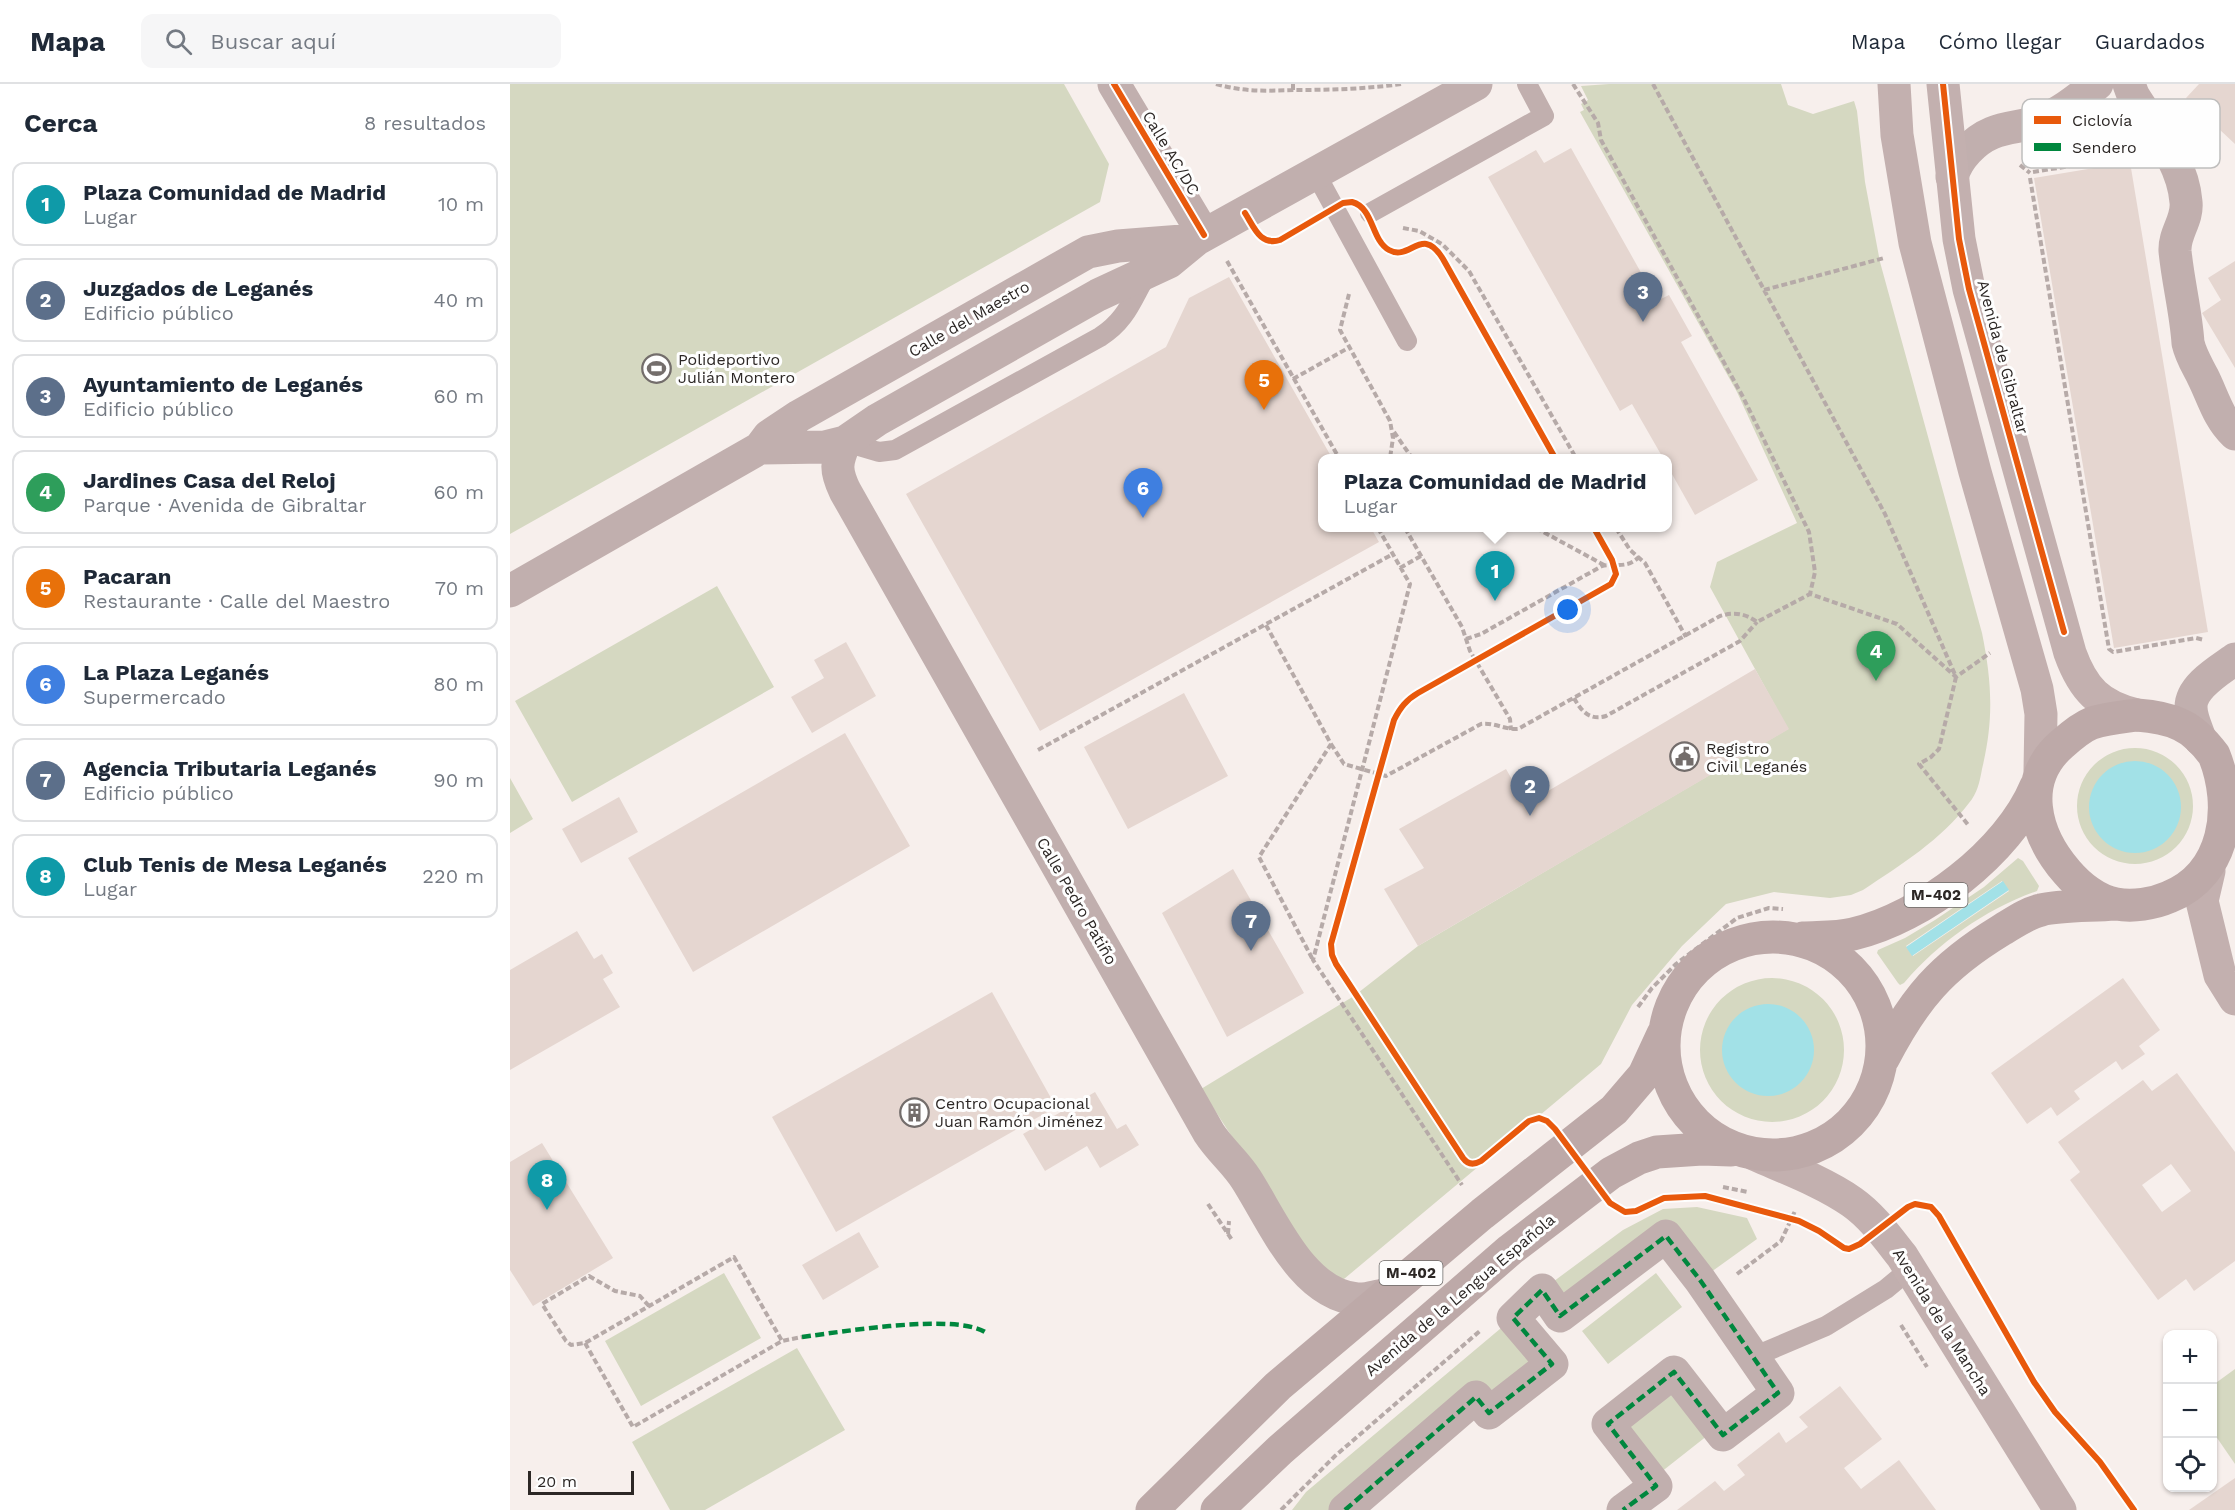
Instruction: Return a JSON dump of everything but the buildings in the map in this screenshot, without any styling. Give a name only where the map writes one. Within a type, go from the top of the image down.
[{"type":"highway","points":[[2137,714],[2150,715],[2183,725],[2215,748],[2218,762],[2227,780],[2232,827],[2217,859],[2209,871],[2194,885],[2161,901],[2145,904],[2114,904],[2097,897],[2084,888],[2060,863],[2040,828],[2037,815],[2038,777],[2054,751],[2070,736],[2090,724],[2112,718],[2137,714]]},
{"type":"highway","name":"M-402","points":[[1152,1510],[1250,1412],[1384,1295],[1551,1158],[1614,1110],[1644,1075],[1663,1034],[1671,1005],[1681,989],[1707,961],[1721,952],[1754,938],[1773,936],[1792,923],[1852,935],[1892,921],[1937,894],[1991,852],[2028,805],[2038,777]]},
{"type":"highway","name":"M-402","points":[[1663,1034],[1663,1054],[1667,1076],[1688,1117],[1703,1133],[1718,1144],[1746,1153],[1785,1155],[1808,1148],[1838,1134],[1869,1096],[1880,1063],[1902,1022],[1952,963],[1980,943],[2040,910],[2114,904]]},
{"type":"highway","name":"M-402","points":[[1792,923],[1846,963],[1865,985],[1882,1028],[1880,1063]]},
{"type":"highway","name":"Avenida de la Lengua Española","points":[[1217,1510],[1289,1442],[1474,1281],[1541,1225],[1611,1173],[1639,1158],[1657,1152],[1702,1149],[1746,1153]]},
{"type":"main road","name":"Avenida de Gibraltar","points":[[1943,84],[1959,239],[1969,289],[2076,668],[2093,695],[2119,711],[2137,714]]},
{"type":"main road","points":[[1891,89],[1916,249],[2037,689],[2041,714],[2038,777]]},
{"type":"main road","points":[[2209,871],[2202,901],[2220,975],[2235,999]]},
{"type":"main road","name":"Avenida de la Mancha","points":[[1746,1153],[1810,1179],[1853,1203],[1880,1228],[1898,1279],[2060,1510]]},
{"type":"street","name":"Calle AC/DC","points":[[1114,84],[1208,243]]},
{"type":"street","name":"Calle del Maestro","points":[[760,448],[825,447],[845,442],[877,420],[1098,295],[1208,243],[1316,174],[1476,84]]},
{"type":"street","points":[[2076,99],[2097,84]]},
{"type":"street","points":[[2129,84],[2137,99]]},
{"type":"street","points":[[1953,177],[1961,159],[1982,138],[1994,132],[2022,127]]},
{"type":"street","points":[[2178,168],[2187,202],[2186,213],[2175,247],[2188,343],[2191,356],[2215,406],[2227,426],[2235,434]]},
{"type":"street","name":"Calle del Maestro","points":[[510,591],[760,448],[769,436],[799,416],[1088,252],[1118,246],[1208,243]]},
{"type":"street","name":"Calle Pedro Patiño","points":[[845,442],[837,465],[838,476],[845,491],[1209,1133],[1245,1177],[1282,1239],[1313,1279],[1335,1294],[1359,1300],[1384,1295]]},
{"type":"street","points":[[2215,748],[2192,715],[2192,699],[2221,652]]},
{"type":"street","points":[[1345,1510],[1476,1397],[1489,1413],[1552,1364],[1513,1318],[1542,1290],[1560,1316],[1666,1236],[1710,1294],[1778,1393],[1723,1435],[1674,1372],[1608,1424],[1656,1486],[1623,1510]]},
{"type":"lane","points":[[1370,213],[1544,116],[1527,84]]},
{"type":"lane","points":[[1316,174],[1407,341]]},
{"type":"lane","points":[[1753,1357],[1827,1326],[1898,1279]]},
{"type":"path","points":[[1216,84],[1251,92],[1354,90],[1404,84]]},
{"type":"path","points":[[1293,84],[1293,90]]},
{"type":"path","points":[[1573,84],[1598,123],[1601,140],[1743,397],[1809,532],[1815,572],[1810,594]]},
{"type":"path","points":[[1653,84],[1885,514],[1956,677],[1938,749],[1931,757],[1919,764],[1971,828],[1961,834]]},
{"type":"path","points":[[2024,168],[2031,174],[2109,649],[2113,652],[2200,638],[2221,652]]},
{"type":"path","points":[[2031,174],[2065,168]]},
{"type":"path","points":[[1208,243],[1293,379],[1335,454]]},
{"type":"path","points":[[1424,243],[1433,246],[1438,251]]},
{"type":"path","points":[[1763,290],[1916,249]]},
{"type":"path","points":[[1293,379],[1350,347]]},
{"type":"path","points":[[1392,429],[1409,454]]},
{"type":"path","points":[[1313,960],[1410,584],[1380,532]]},
{"type":"path","points":[[1407,532],[1462,627],[1476,661],[1510,719],[1510,730]]},
{"type":"path","points":[[1543,532],[1605,565]]},
{"type":"path","points":[[1619,532],[1630,550],[1640,558],[1686,637]]},
{"type":"path","points":[[1038,750],[1393,554]]},
{"type":"path","points":[[1400,568],[1421,556]]},
{"type":"path","points":[[1466,639],[1605,565],[1613,563],[1630,565],[1640,558]]},
{"type":"path","points":[[1613,563],[1616,574]]},
{"type":"path","points":[[1574,698],[1587,715],[1594,718],[1606,716],[1740,640],[1757,622],[1810,594],[1897,624],[1956,677]]},
{"type":"path","points":[[1266,626],[1344,764],[1386,776],[1481,724],[1488,723],[1510,730],[1518,729],[1730,613],[1752,618],[1757,622]]},
{"type":"path","points":[[1956,677],[1998,647]]},
{"type":"path","points":[[1466,666],[1485,655]]},
{"type":"path","points":[[1331,744],[1259,857],[1313,960],[1466,1191]]},
{"type":"path","points":[[1376,785],[1382,764]]},
{"type":"path","points":[[1633,1014],[1652,988],[1676,964],[1737,918],[1769,908],[1792,923]]},
{"type":"path","points":[[1721,1187],[1753,1193]]},
{"type":"path","points":[[1710,1294],[1776,1246],[1784,1236],[1788,1217],[1798,1203]]},
{"type":"path","points":[[1209,1204],[1232,1240]]},
{"type":"path","points":[[1788,1217],[1799,1221]]},
{"type":"path","points":[[649,1306],[640,1296],[615,1291],[588,1276],[542,1304],[566,1341],[571,1345],[585,1343],[734,1257],[782,1341]]},
{"type":"path","points":[[1898,1279],[1905,1334],[1928,1368]]},
{"type":"path","points":[[1281,1510],[1335,1456],[1485,1326]]},
{"type":"path","points":[[585,1343],[633,1427],[782,1341],[802,1337]]},
{"type":"green space","name":"Polideportivo Julián Montero","points":[[510,84],[1064,84],[1109,164],[1100,202],[510,534]]},
{"type":"green space","points":[[1781,84],[1788,105],[1813,114],[1854,101],[1865,182],[1880,262],[1982,633],[1990,685],[1990,717],[1980,778],[1972,799],[1946,829],[1920,851],[1863,890],[1851,895],[1830,898],[1774,892],[1726,904],[1682,946],[1632,1005],[1601,1064],[1344,1279],[1330,1276],[1309,1255],[1201,1089],[1354,996],[1418,946],[1788,729],[1710,587],[1717,562],[1797,523],[1737,392],[1580,112],[1584,110],[1581,104],[1588,100],[1581,86]]},
{"type":"green space","points":[[717,586],[774,687],[572,802],[515,701]]},
{"type":"green space","points":[[2135,748],[2157,753],[2176,765],[2188,784],[2193,806],[2188,828],[2176,847],[2157,859],[2135,864],[2113,859],[2094,847],[2082,828],[2077,806],[2082,784],[2094,765],[2113,753]]},
{"type":"green space","points":[[510,778],[533,819],[510,833]]},
{"type":"green space","points":[[2018,858],[2023,861],[2039,886],[2037,891],[2000,907],[1964,928],[1932,954],[1900,985],[1877,953],[1878,950],[1905,938],[1984,887]],"holes":[[[2002,881],[2009,891],[1913,956],[1906,946]]]},
{"type":"green space","points":[[1772,978],[1800,983],[1823,999],[1839,1022],[1844,1050],[1839,1078],[1823,1101],[1800,1117],[1772,1122],[1744,1117],[1721,1101],[1705,1078],[1700,1050],[1705,1022],[1721,999],[1744,983]]},
{"type":"green space","points":[[1697,1207],[1747,1218],[1757,1239],[1700,1280],[1667,1236],[1560,1316],[1542,1290],[1623,1230],[1663,1209]]},
{"type":"green space","points":[[724,1273],[761,1338],[641,1406],[605,1341]]},
{"type":"green space","points":[[1656,1273],[1682,1307],[1608,1364],[1582,1331]]},
{"type":"green space","points":[[1513,1318],[1552,1364],[1476,1397],[1345,1510],[1292,1510],[1306,1492]]},
{"type":"green space","points":[[797,1348],[845,1430],[705,1510],[670,1510],[632,1442]]},
{"type":"green space","points":[[2235,1369],[2235,1464],[2217,1438],[2217,1382]]},
{"type":"green space","points":[[1674,1372],[1717,1428],[1651,1480],[1608,1424]]},
{"type":"water","points":[[2135,761],[2153,765],[2168,774],[2177,789],[2181,807],[2177,825],[2168,840],[2153,849],[2135,853],[2117,849],[2102,840],[2093,825],[2089,807],[2093,789],[2102,774],[2117,765]]},
{"type":"water","points":[[2003,881],[2009,890],[1912,956],[1906,947]]},
{"type":"water","points":[[1768,1004],[1786,1008],[1800,1018],[1810,1032],[1814,1050],[1810,1068],[1800,1082],[1786,1092],[1768,1096],[1750,1092],[1736,1082],[1726,1068],[1722,1050],[1726,1032],[1736,1018],[1750,1008]]},
{"type":"marked path","points":[[1345,1510],[1476,1397],[1489,1413],[1552,1364],[1513,1318],[1542,1290],[1560,1316],[1666,1236],[1700,1280],[1778,1393],[1723,1435],[1674,1372],[1608,1424],[1656,1486],[1623,1510]]},
{"type":"marked path","points":[[802,1337],[869,1328],[924,1324],[949,1324],[985,1332]]},
{"type":"cycle path","points":[[1114,84],[1204,235]]},
{"type":"cycle path","points":[[1943,84],[1959,239],[1969,289],[2064,632]]},
{"type":"cycle path","points":[[1245,213],[1258,234],[1273,241],[1280,240],[1343,203],[1352,202],[1365,211],[1379,239],[1389,250],[1403,252],[1422,244],[1436,249],[1553,454]]},
{"type":"cycle path","points":[[1596,532],[1612,560],[1616,574],[1611,584],[1418,693],[1407,701],[1394,720],[1331,944],[1336,964],[1463,1158],[1469,1163],[1474,1164],[1481,1161],[1529,1121],[1539,1118],[1547,1121],[1555,1129],[1610,1203],[1625,1212],[1636,1211],[1664,1198],[1705,1196],[1799,1221],[1849,1249],[1860,1244],[1908,1207],[1915,1204],[1931,1207],[1939,1216],[2034,1382],[2055,1412],[2100,1462],[2134,1510]]},
{"type":"place","name":"Ayuntamiento de Leganés","points":[[1643,322]]},
{"type":"place","name":"Polideportivo Julián Montero","points":[[657,368]]},
{"type":"place","name":"Pacaran","points":[[1264,410]]},
{"type":"place","name":"La Plaza Leganés","points":[[1143,518]]},
{"type":"place","name":"Plaza Comunidad de Madrid","points":[[1495,601]]},
{"type":"place","name":"Jardines Casa del Reloj","points":[[1876,681]]},
{"type":"place","name":"Registro Civil Leganés","points":[[1685,757]]},
{"type":"place","name":"Juzgados de Leganés","points":[[1530,816]]},
{"type":"place","name":"Agencia Tributaria Leganés","points":[[1251,951]]},
{"type":"place","name":"Centro Ocupacional Juan Ramón Jiménez","points":[[914,1112]]},
{"type":"place","name":"Club Tenis de Mesa Leganés","points":[[547,1210]]}]
